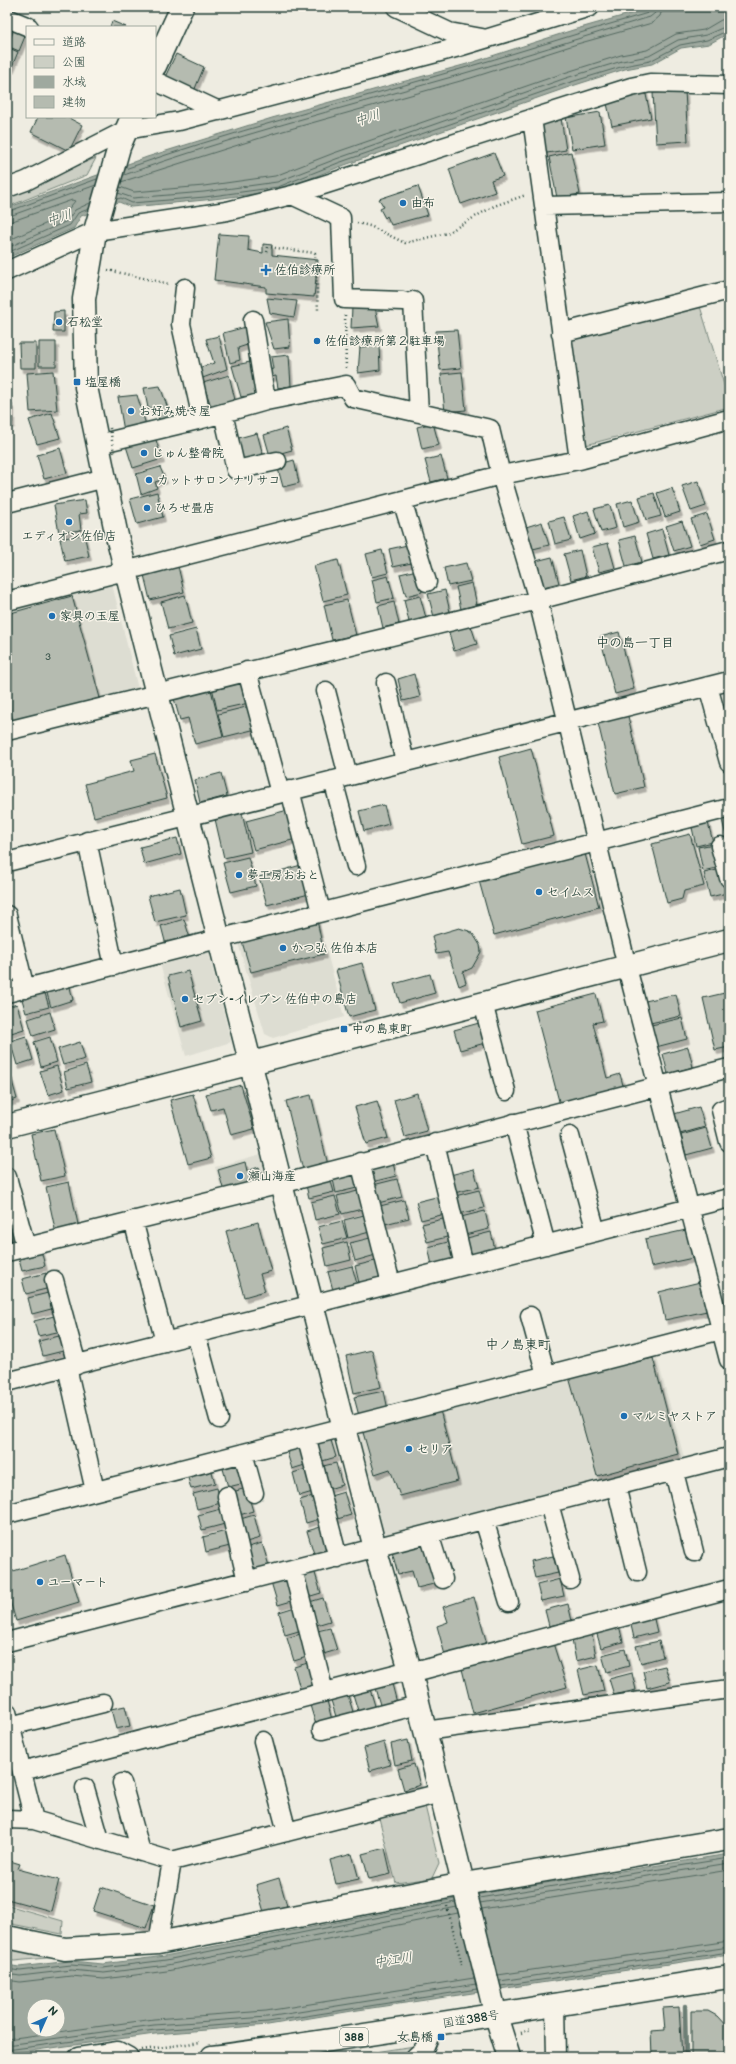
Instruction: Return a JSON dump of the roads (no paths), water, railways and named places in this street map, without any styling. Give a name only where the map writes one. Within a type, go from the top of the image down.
[{"type":"main road","points":[[156,64],[182,7]]},
{"type":"main road","points":[[126,131],[97,225],[89,266],[84,300],[86,387],[108,442],[105,478],[126,571],[252,1063],[281,1184],[375,1548],[410,1670],[494,2007],[509,2057]]},
{"type":"main road","points":[[7,1126],[729,940]]},
{"type":"main road","points":[[7,1937],[65,1949],[158,1943],[465,1889],[729,1839]]},
{"type":"main road","name":"国道388号","points":[[212,2057],[282,2052],[434,2025],[494,2007],[555,2004],[729,1977]]},
{"type":"street","points":[[396,7],[449,32],[485,39]]},
{"type":"street","points":[[7,188],[26,181],[126,131],[179,122],[485,39],[590,7]]},
{"type":"street","points":[[7,18],[27,26]]},
{"type":"street","points":[[156,81],[219,111]]},
{"type":"street","points":[[7,271],[97,225],[227,211],[292,195],[532,118],[650,83],[729,85]]},
{"type":"street","points":[[532,118],[578,460]]},
{"type":"street","points":[[292,195],[341,218],[344,299],[408,301],[419,413]]},
{"type":"street","points":[[543,198],[729,202]]},
{"type":"street","points":[[186,288],[181,324],[202,419]]},
{"type":"street","points":[[561,333],[729,290]]},
{"type":"street","points":[[253,320],[266,401]]},
{"type":"street","points":[[108,442],[202,419],[266,401],[346,385],[353,398],[490,429],[501,475],[538,600],[627,966],[690,1208],[725,1329],[729,1360]]},
{"type":"street","points":[[223,413],[236,470],[277,461]]},
{"type":"street","points":[[7,602],[501,475],[578,460],[729,419]]},
{"type":"street","points":[[7,503],[105,478]]},
{"type":"street","points":[[402,500],[427,582]]},
{"type":"street","points":[[7,731],[538,600],[729,551]]},
{"type":"street","points":[[247,671],[321,912]]},
{"type":"street","points":[[7,862],[189,815],[729,681]]},
{"type":"street","points":[[386,683],[405,762]]},
{"type":"street","points":[[708,686],[729,762]]},
{"type":"street","points":[[326,690],[356,866]]},
{"type":"street","points":[[7,993],[729,808]]},
{"type":"street","points":[[87,841],[114,966]]},
{"type":"street","points":[[720,846],[729,878]]},
{"type":"street","points":[[7,915],[25,988]]},
{"type":"street","points":[[483,1003],[506,1091]]},
{"type":"street","points":[[7,1252],[281,1184],[360,1162],[729,1068]]},
{"type":"street","points":[[729,1107],[721,1110],[729,1142]]},
{"type":"street","points":[[514,1123],[546,1245]]},
{"type":"street","points":[[570,1136],[596,1232]]},
{"type":"street","points":[[435,1143],[464,1265]]},
{"type":"street","points":[[360,1162],[391,1284]]},
{"type":"street","points":[[7,1177],[26,1247]]},
{"type":"street","points":[[7,1382],[729,1198]]},
{"type":"street","points":[[133,1220],[165,1342]]},
{"type":"street","points":[[54,1280],[72,1366],[95,1491]]},
{"type":"street","points":[[530,1316],[546,1375]]},
{"type":"street","points":[[7,1514],[725,1329]]},
{"type":"street","points":[[196,1334],[219,1419]]},
{"type":"street","points":[[309,1447],[338,1558]]},
{"type":"street","points":[[243,1453],[254,1493]]},
{"type":"street","points":[[7,1642],[729,1458]]},
{"type":"street","points":[[674,1472],[694,1552]]},
{"type":"street","points":[[616,1486],[637,1572]]},
{"type":"street","points":[[226,1496],[247,1581]]},
{"type":"street","points":[[549,1504],[570,1580]]},
{"type":"street","points":[[484,1520],[509,1602]]},
{"type":"street","points":[[429,1534],[443,1579]]},
{"type":"street","points":[[293,1569],[324,1692]]},
{"type":"street","points":[[22,1771],[410,1670],[422,1670],[729,1589]]},
{"type":"street","points":[[425,1731],[729,1689]]},
{"type":"street","points":[[34,1820],[9,1719],[103,1703]]},
{"type":"street","points":[[322,1730],[418,1705]]},
{"type":"street","points":[[263,1741],[287,1832]]},
{"type":"street","points":[[122,1783],[141,1852]]},
{"type":"street","points":[[85,1788],[100,1840]]},
{"type":"street","points":[[7,1819],[34,1820],[172,1861],[440,1793]]},
{"type":"street","points":[[158,1943],[172,1861]]},
{"type":"street","points":[[555,2004],[556,2057]]},
{"type":"street","points":[[415,2057],[428,2041],[434,2025]]},
{"type":"street","points":[[78,2057],[118,2051],[129,2057]]},
{"type":"water","name":"中川","points":[[654,7],[729,7],[729,33],[709,44],[681,48],[652,64],[625,69],[569,87],[339,167],[279,191],[131,207],[119,202],[81,216],[74,228],[7,258],[7,208],[147,157],[272,118],[467,64],[573,30]]},
{"type":"water","name":"中江川","points":[[729,1854],[729,1955],[358,2010],[268,2025],[155,2034],[7,2054],[7,1965],[19,1967],[70,1961],[103,1964],[165,1956],[501,1890]]},
{"type":"waterway","points":[[685,2006],[686,2057]]},
{"type":"place","name":"由布","points":[[403,203]]},
{"type":"place","name":"佐伯診療所","points":[[266,270]]},
{"type":"place","name":"石松堂","points":[[59,322]]},
{"type":"place","name":"佐伯診療所第２駐車場","points":[[317,341]]},
{"type":"place","name":"塩屋橋","points":[[77,382]]},
{"type":"place","name":"お好み焼き屋","points":[[131,411]]},
{"type":"place","name":"じゅん整骨院","points":[[144,453]]},
{"type":"place","name":"カットサロン ナリサコ","points":[[149,480]]},
{"type":"place","name":"ひろせ畳店","points":[[147,508]]},
{"type":"place","name":"エディオン佐伯店","points":[[69,522]]},
{"type":"place","name":"家具の玉屋","points":[[52,616]]},
{"type":"place","name":"夢工房おおと","points":[[239,875]]},
{"type":"place","name":"セイムス","points":[[539,892]]},
{"type":"place","name":"かつ弘 佐伯本店","points":[[283,948]]},
{"type":"place","name":"セブン-イレブン 佐伯中の島店","points":[[185,999]]},
{"type":"place","name":"中の島東町","points":[[344,1029]]},
{"type":"place","name":"瀬山海産","points":[[240,1176]]},
{"type":"place","name":"マルミヤストア","points":[[624,1416]]},
{"type":"place","name":"セリア","points":[[409,1449]]},
{"type":"place","name":"ユーマート","points":[[40,1582]]},
{"type":"place","name":"女島橋","points":[[441,2037]]},
{"type":"district","name":"中の島一丁目","points":[[635,642]]},
{"type":"district","name":"中ノ島東町","points":[[518,1344]]}]
